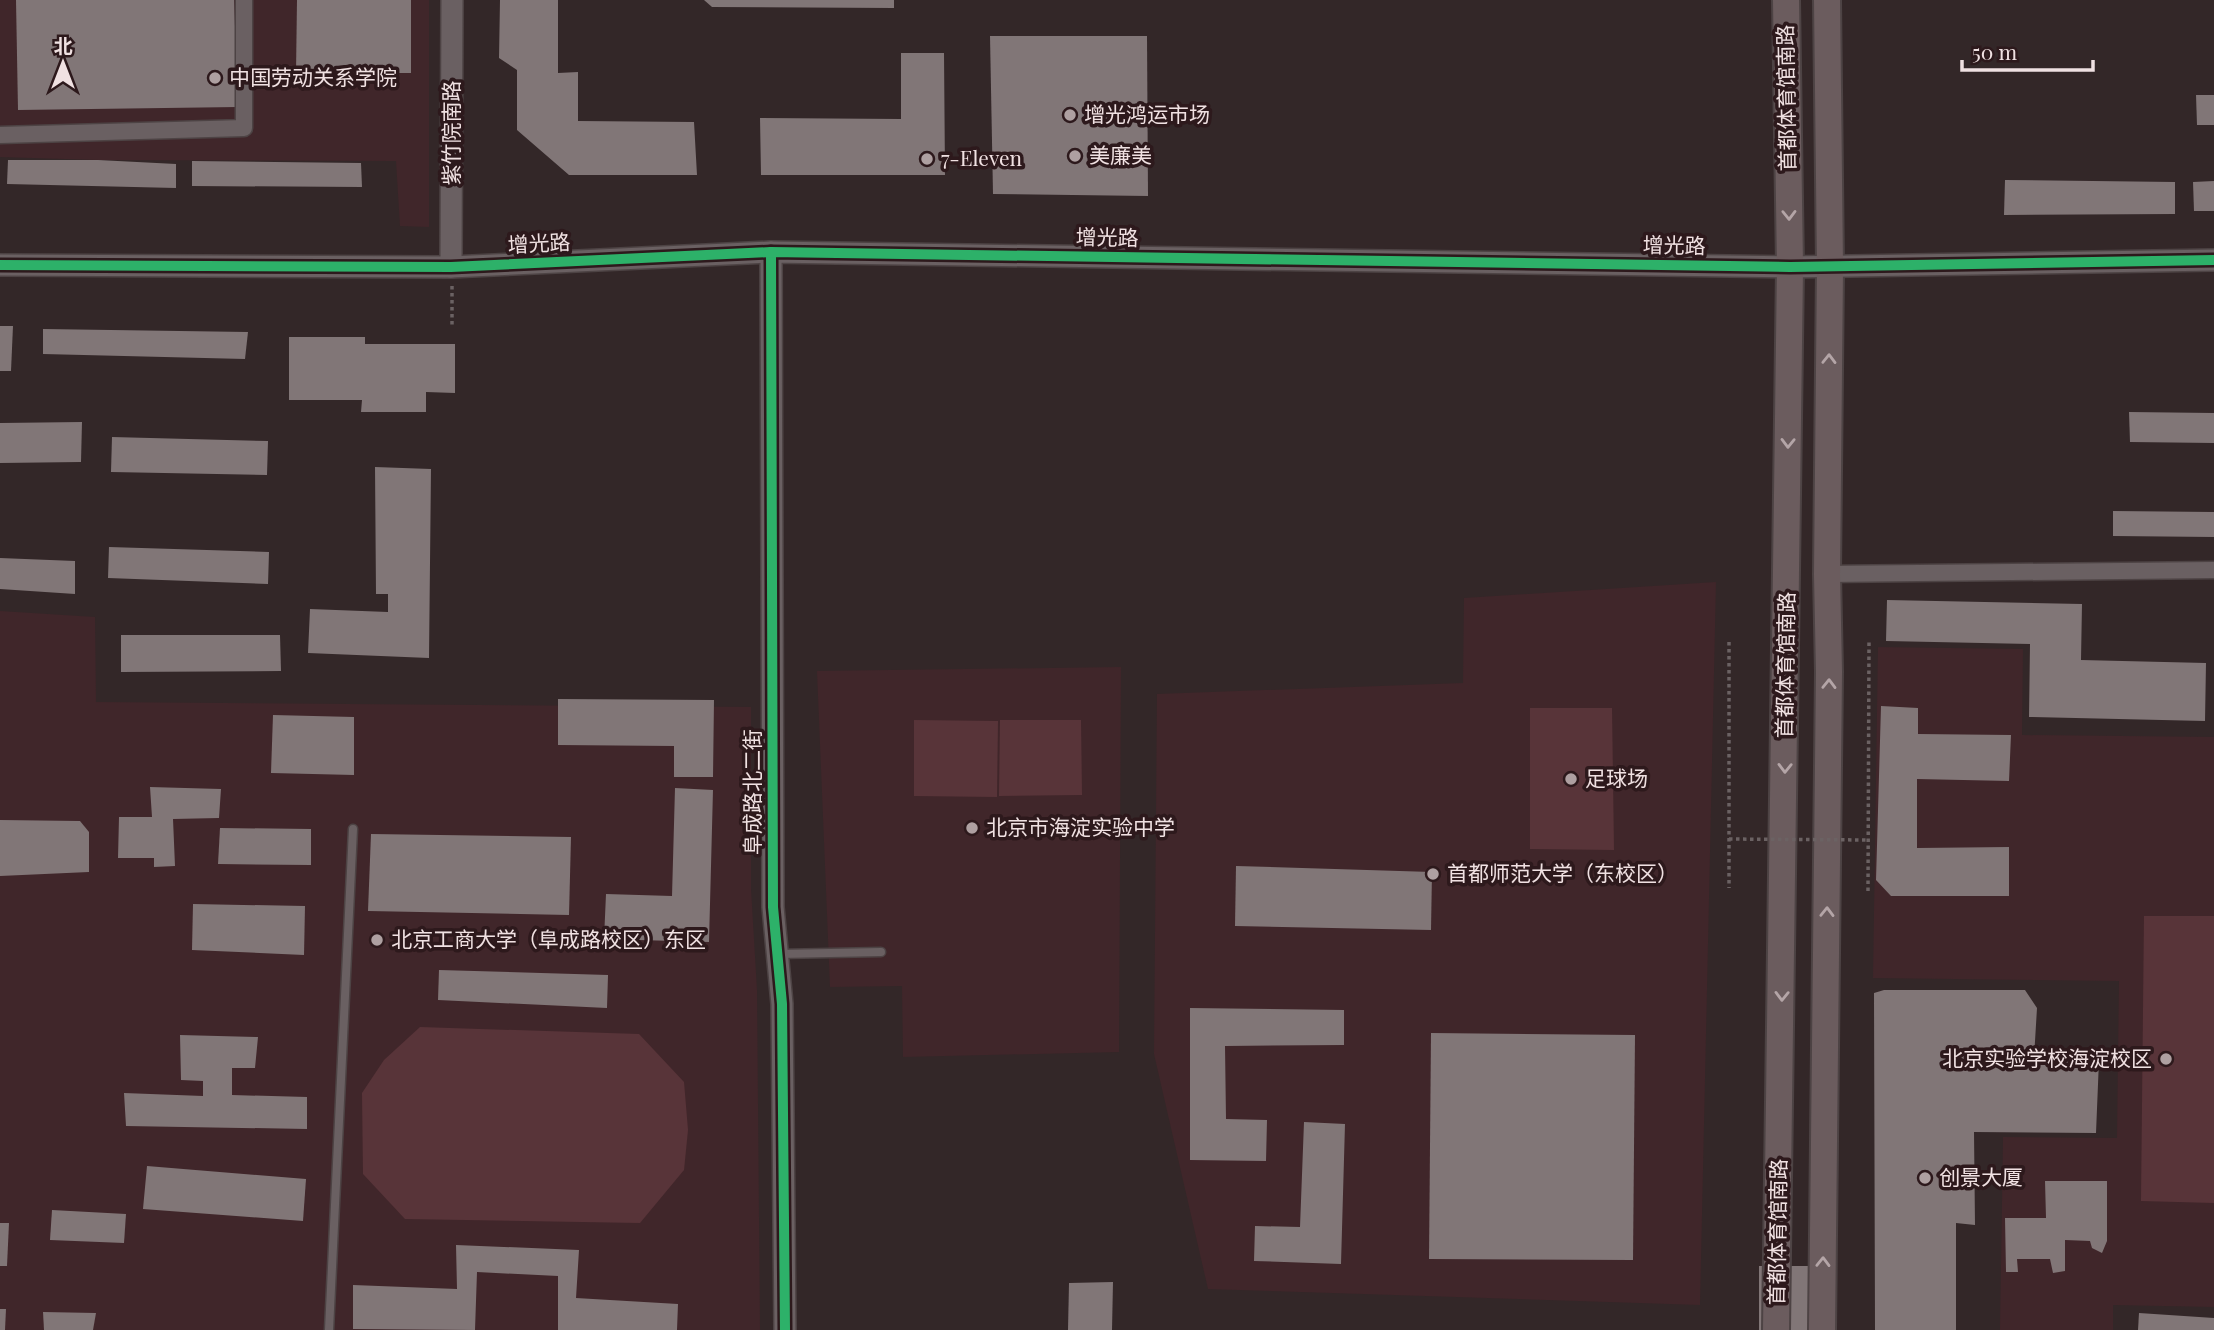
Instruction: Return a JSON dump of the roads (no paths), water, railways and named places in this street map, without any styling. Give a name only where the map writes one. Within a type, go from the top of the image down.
[{"type":"main road","name":"首都体育馆南路","points":[[1776,1330],[1790,267],[1786,0]]},
{"type":"main road","name":"首都体育馆南路","points":[[1822,1330],[1829,672],[1827,575],[1830,267],[1826,0]]},
{"type":"street","points":[[0,135],[244,128],[244,0]]},
{"type":"street","name":"紫竹院南路","points":[[452,0],[452,267]]},
{"type":"street","name":"增光路","points":[[0,265],[452,267],[771,253],[1790,267],[2214,260]]},
{"type":"street","name":"阜成路北二街","points":[[771,253],[773,907],[782,1004],[785,1330]]},
{"type":"street","points":[[1827,575],[2214,570]]},
{"type":"lane","points":[[329,1330],[353,829]]},
{"type":"lane","points":[[777,954],[881,952]]},
{"type":"place","name":"中国劳动关系学院","points":[[215,78]]},
{"type":"place","name":"增光鸿运市场","points":[[1070,115]]},
{"type":"place","name":"美廉美","points":[[1075,156]]},
{"type":"place","name":"7-Eleven","points":[[927,159]]},
{"type":"place","name":"足球场","points":[[1571,779]]},
{"type":"place","name":"北京市海淀实验中学","points":[[972,828]]},
{"type":"place","name":"首都师范大学（东校区）","points":[[1433,874]]},
{"type":"place","name":"北京工商大学（阜成路校区）东区","points":[[377,940]]},
{"type":"place","name":"北京实验学校海淀校区","points":[[2166,1059]]},
{"type":"place","name":"创景大厦","points":[[1925,1178]]}]
